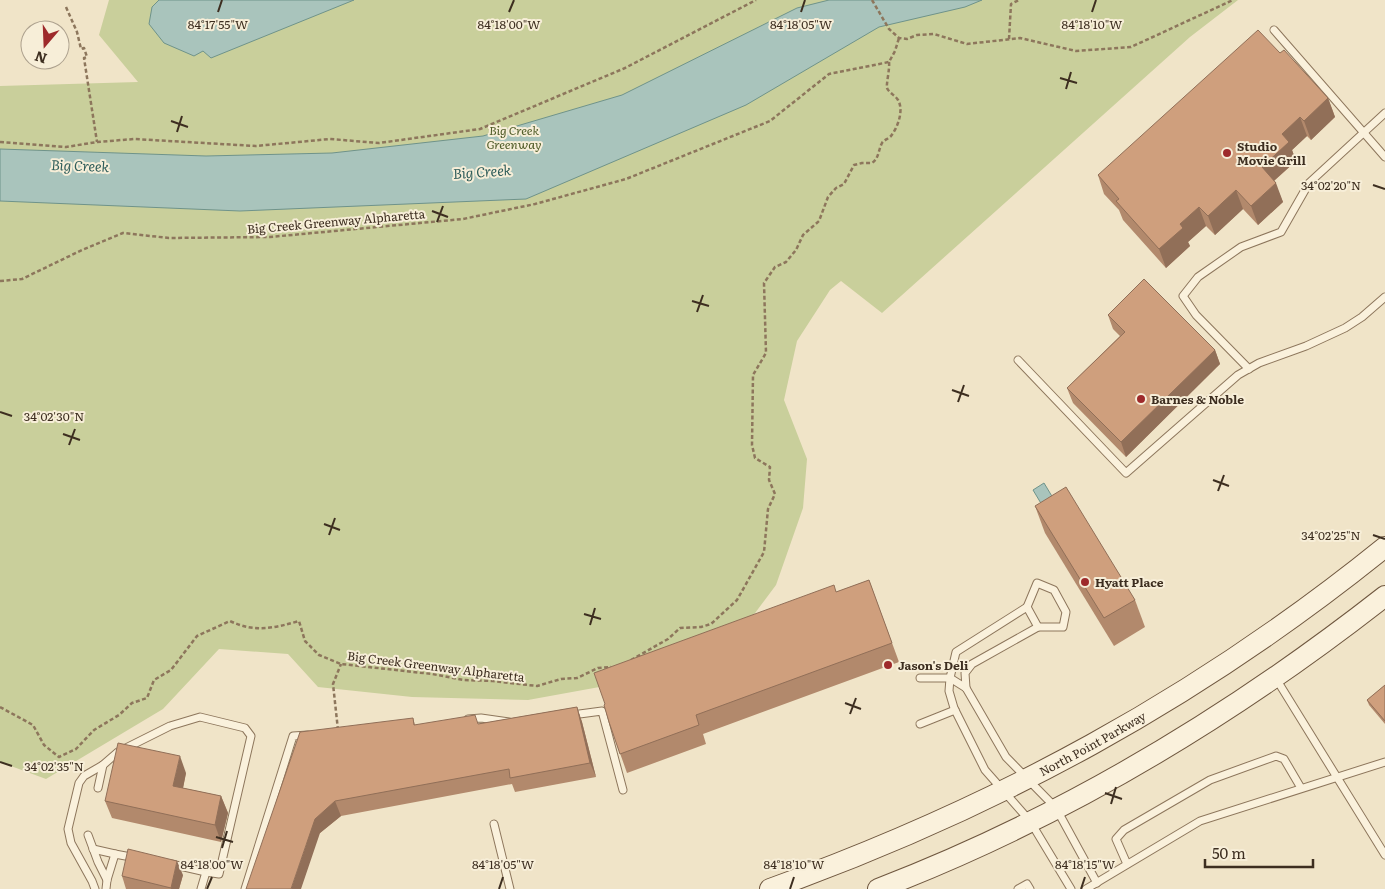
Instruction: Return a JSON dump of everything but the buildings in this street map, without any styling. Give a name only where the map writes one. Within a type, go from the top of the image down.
[{"type":"street","name":"North Point Parkway","points":[[770,889],[870,852],[1004,791],[1028,780],[1120,729],[1209,676],[1294,617],[1385,547]]},
{"type":"street","points":[[882,888],[1056,808],[1186,735],[1275,677],[1385,596]]},
{"type":"lane","points":[[1274,30],[1385,157]]},
{"type":"lane","points":[[1249,369],[1196,315],[1183,296],[1198,278],[1241,248],[1281,232],[1309,183],[1385,112]]},
{"type":"lane","points":[[1018,360],[1126,473],[1238,375],[1258,363],[1306,346],[1345,328],[1362,317],[1385,297]]},
{"type":"lane","points":[[1071,889],[1030,821],[986,770],[955,710],[949,691],[956,652],[1027,607],[1037,583],[1054,590],[1066,612],[1062,627],[1038,627],[972,664],[965,673],[966,688],[1006,757],[1056,808],[1097,883]]},
{"type":"lane","points":[[1027,607],[1038,627]]},
{"type":"lane","points":[[1275,677],[1385,855]]},
{"type":"lane","points":[[920,678],[950,678],[966,688]]},
{"type":"lane","points":[[920,724],[955,710]]},
{"type":"lane","points":[[565,716],[602,711],[623,790]]},
{"type":"lane","points":[[95,889],[71,843],[68,829],[79,783],[84,776],[118,752],[170,726],[200,717],[245,728],[251,736],[219,874],[167,864]]},
{"type":"lane","points":[[462,720],[481,718],[509,722],[518,721]]},
{"type":"lane","points":[[245,889],[293,736],[339,732]]},
{"type":"lane","points":[[1127,864],[1116,839],[1124,830],[1210,780],[1276,756],[1284,759],[1301,788]]},
{"type":"lane","points":[[1086,889],[1200,821],[1336,776],[1385,762]]},
{"type":"lane","points":[[98,788],[103,764]]},
{"type":"lane","points":[[494,824],[510,889]]},
{"type":"lane","points":[[88,835],[107,880]]},
{"type":"lane","points":[[93,849],[141,859]]},
{"type":"lane","points":[[106,889],[115,854]]},
{"type":"lane","points":[[201,889],[206,872]]},
{"type":"lane","points":[[1018,889],[1027,884],[1030,889]]},
{"type":"path","points":[[0,142],[66,147],[134,139],[256,146],[330,139],[379,144],[480,129],[625,68],[756,0]]},
{"type":"path","points":[[872,0],[889,29],[899,38],[907,39],[918,35],[934,34],[967,44],[1020,38],[1076,51],[1131,47],[1233,0]]},
{"type":"path","points":[[1010,39],[1011,4],[1019,0]]},
{"type":"path","points":[[66,7],[77,32],[80,49],[84,48],[97,142]]},
{"type":"path","points":[[629,662],[668,639],[680,628],[701,627],[711,624],[737,600],[764,552],[768,509],[776,494],[769,480],[770,467],[755,458],[752,446],[753,375],[766,353],[764,283],[775,267],[786,262],[796,250],[803,235],[820,221],[828,197],[836,188],[844,184],[854,166],[862,162],[872,163],[877,159],[883,142],[890,137],[896,127],[900,106],[897,98],[887,89],[887,84],[890,72],[889,62],[899,38]]},
{"type":"path","name":"Big Creek Greenway Alpharetta","points":[[0,280],[22,279],[122,233],[169,238],[270,237],[463,219],[535,204],[634,176],[770,121],[828,74],[889,62]]},
{"type":"path","name":"Big Creek Greenway Alpharetta","points":[[0,707],[33,725],[44,745],[59,757],[76,749],[94,730],[119,715],[132,702],[147,698],[154,680],[170,670],[197,636],[230,621],[241,626],[268,629],[299,621],[305,641],[319,656],[341,664],[432,674],[464,680],[537,686],[560,679],[577,678],[598,668],[617,667]]},
{"type":"path","points":[[339,732],[333,684],[341,664]]},
{"type":"green space","name":"Big Creek Greenway","points":[[109,0],[1238,0],[1190,37],[882,313],[841,281],[830,290],[797,341],[784,400],[807,459],[803,508],[776,585],[741,632],[605,686],[528,700],[412,697],[318,687],[288,654],[219,649],[163,709],[46,779],[0,762],[0,86],[138,82],[99,35]]},
{"type":"water","points":[[159,0],[354,0],[211,58],[203,51],[194,56],[164,43],[149,24],[152,7]]},
{"type":"water","name":"Big Creek","points":[[829,0],[982,0],[965,7],[879,27],[746,105],[526,199],[240,211],[0,201],[0,149],[206,156],[332,153],[483,136],[622,95],[797,8]]},
{"type":"water","points":[[1044,483],[1059,508],[1048,515],[1033,490]]},
{"type":"place","name":"Studio Movie Grill","points":[[1227,153]]},
{"type":"place","name":"Barnes & Noble","points":[[1141,399]]},
{"type":"place","name":"Hyatt Place","points":[[1085,582]]},
{"type":"place","name":"Jason's Deli","points":[[888,665]]}]
